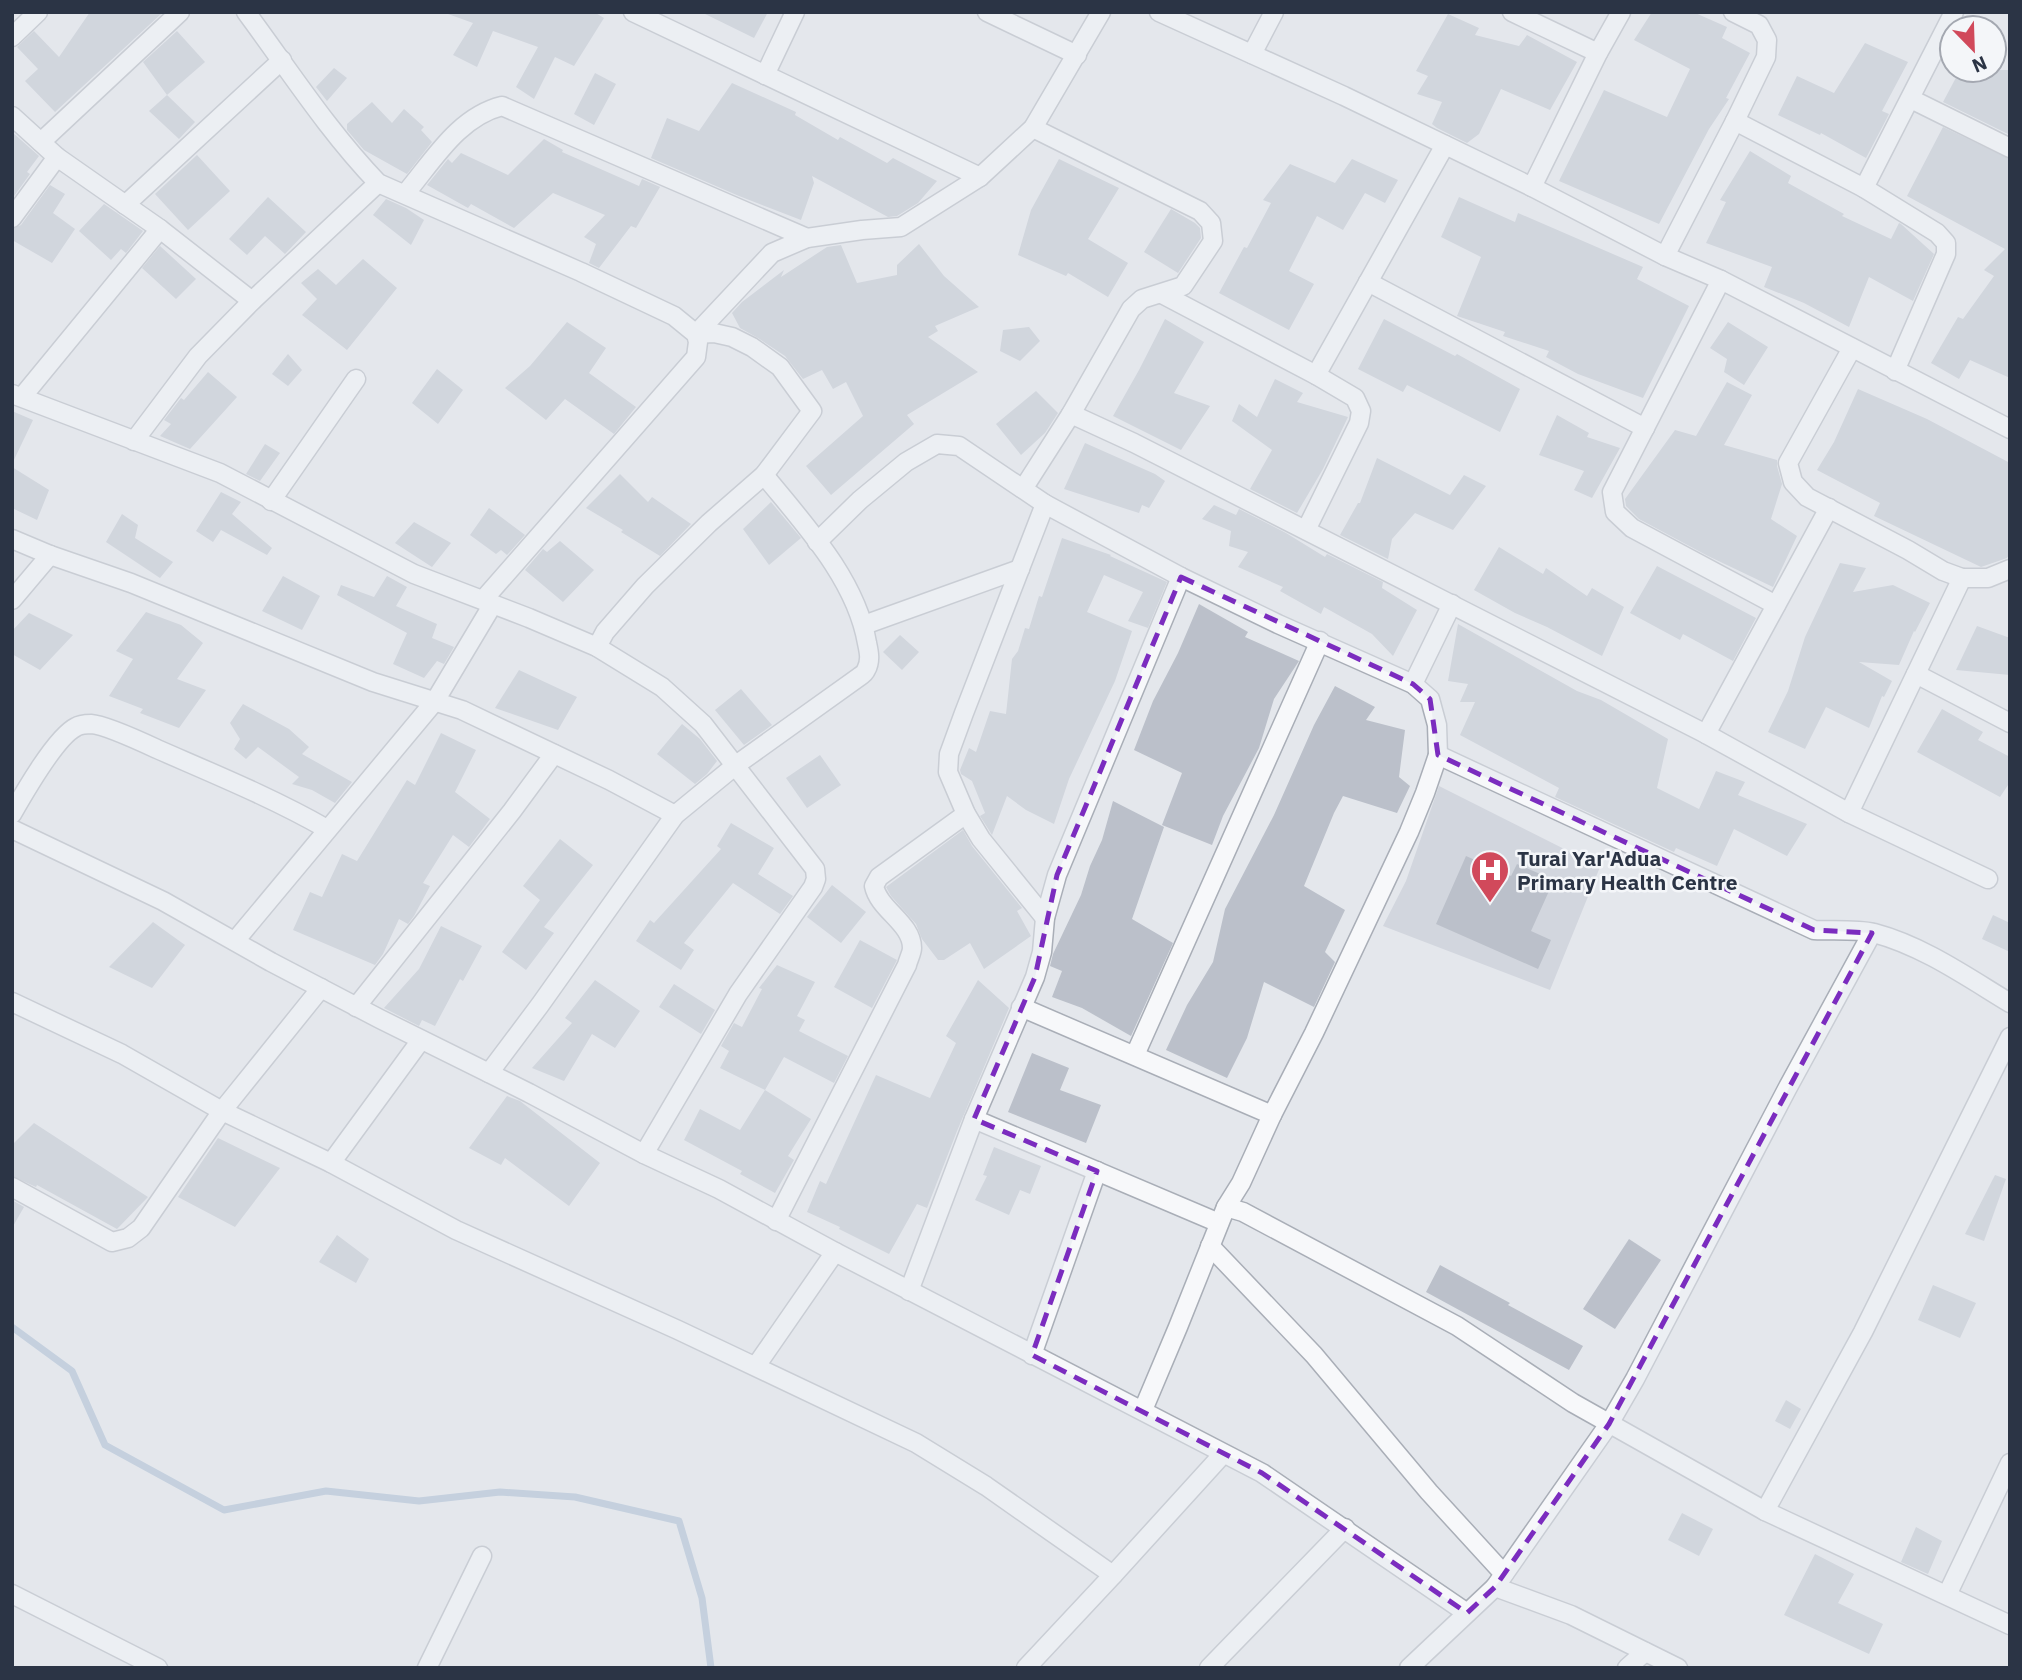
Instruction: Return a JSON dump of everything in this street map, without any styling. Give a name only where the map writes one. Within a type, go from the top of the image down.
[{"type":"street","points":[[12,37],[38,12]]},
{"type":"street","points":[[41,142],[180,12]]},
{"type":"street","points":[[235,941],[435,701],[488,602],[696,357],[698,342],[696,334],[674,316],[378,183],[361,166],[321,115],[246,12]]},
{"type":"street","points":[[633,12],[980,177]]},
{"type":"street","points":[[765,75],[795,12]]},
{"type":"street","points":[[987,12],[1077,55]]},
{"type":"street","points":[[696,334],[772,253],[807,239],[901,227],[980,177],[1033,128],[1101,12]]},
{"type":"street","points":[[1159,12],[1345,96],[1532,187],[1665,256],[1721,280],[2010,429]]},
{"type":"street","points":[[1252,54],[1274,12]]},
{"type":"street","points":[[1532,187],[1598,52],[1621,12]]},
{"type":"street","points":[[1665,256],[1766,57],[1767,40],[1759,25],[1733,12]]},
{"type":"street","points":[[1864,188],[1954,12]]},
{"type":"street","points":[[1524,15],[1598,52]]},
{"type":"street","points":[[125,205],[282,60]]},
{"type":"street","points":[[1911,99],[2010,148]]},
{"type":"street","points":[[405,194],[461,127],[488,110],[502,106],[807,239]]},
{"type":"street","points":[[12,116],[57,157],[160,229],[252,301]]},
{"type":"street","points":[[1735,121],[1864,188],[1937,233],[1946,243],[1946,254],[1895,371]]},
{"type":"street","points":[[1023,488],[1072,414],[1131,309],[1142,299],[1183,286],[1213,241],[1211,223],[1200,211],[1033,128]]},
{"type":"street","points":[[1316,375],[1446,145]]},
{"type":"street","points":[[12,218],[57,157]]},
{"type":"street","points":[[134,440],[198,356],[252,301],[378,183]]},
{"type":"street","points":[[160,229],[17,396],[220,473],[414,574],[597,647],[662,687],[703,724],[815,869],[813,887],[738,993],[645,1154]]},
{"type":"street","points":[[1721,280],[1612,492],[1615,512],[1632,528],[1776,605]]},
{"type":"street","points":[[1368,282],[1645,428]]},
{"type":"street","points":[[1162,294],[1355,398],[1361,411],[1359,423],[1306,530]]},
{"type":"street","points":[[597,647],[605,632],[645,586],[709,523],[764,475],[812,411],[780,367],[752,347],[732,337],[714,333],[696,334]]},
{"type":"street","points":[[1852,348],[1788,463],[1793,482],[1807,497],[1962,579],[1989,578],[2010,569]]},
{"type":"street","points":[[271,501],[356,379]]},
{"type":"street","points":[[1072,414],[1706,734],[1849,813],[1988,879]]},
{"type":"street","points":[[817,542],[860,500],[906,462],[937,444],[959,446],[1045,504],[1181,577],[1413,684],[1430,699],[1437,725],[1438,755],[1409,832],[1241,1183],[1222,1215],[1143,1410]]},
{"type":"street","points":[[489,1073],[675,815],[736,765],[867,669],[870,658],[864,625],[851,592],[817,542],[764,475]]},
{"type":"street","points":[[1045,504],[949,754],[948,772],[966,814],[981,839],[1045,918]]},
{"type":"street","points":[[1706,734],[1829,508]]},
{"type":"street","points":[[12,538],[50,555],[143,587],[373,682],[462,710],[609,780],[675,815]]},
{"type":"street","points":[[12,600],[50,555]]},
{"type":"street","points":[[864,625],[1020,569]]},
{"type":"street","points":[[909,1291],[974,1119],[1035,977],[1042,952],[1045,918],[1057,875],[1181,577]]},
{"type":"street","points":[[1849,813],[1962,579]]},
{"type":"street","points":[[1413,684],[1452,604]]},
{"type":"street","points":[[1135,1055],[1320,641]]},
{"type":"street","points":[[1916,674],[2010,723]]},
{"type":"street","points":[[12,814],[66,734],[77,726],[92,724],[213,773],[327,829]]},
{"type":"street","points":[[356,1007],[554,754]]},
{"type":"street","points":[[1438,755],[1814,930],[1872,933],[1911,946],[2010,1003]]},
{"type":"street","points":[[776,1221],[907,965],[912,948],[907,933],[876,896],[874,886],[879,877],[966,814]]},
{"type":"street","points":[[12,829],[163,901],[356,1007],[719,1189],[909,1291],[1262,1473],[1467,1613]]},
{"type":"street","points":[[1409,1668],[1499,1580],[1609,1424],[1872,933]]},
{"type":"street","points":[[12,1187],[112,1242],[128,1238],[141,1228],[222,1111],[321,988]]},
{"type":"street","points":[[12,1002],[122,1054],[222,1111],[331,1163],[456,1230],[755,1366],[916,1443],[986,1486],[1113,1575]]},
{"type":"street","points":[[1021,1007],[1272,1115]]},
{"type":"street","points":[[1765,1511],[1863,1332],[2010,1037]]},
{"type":"street","points":[[331,1163],[421,1040]]},
{"type":"street","points":[[974,1119],[1097,1171],[1222,1215],[1243,1212],[1457,1326],[1573,1403],[1765,1511],[2010,1625]]},
{"type":"street","points":[[1032,1355],[1097,1171]]},
{"type":"street","points":[[1210,1245],[1314,1355],[1499,1580],[1678,1668]]},
{"type":"street","points":[[755,1366],[835,1252]]},
{"type":"street","points":[[1026,1668],[1223,1454]]},
{"type":"street","points":[[1947,1595],[2010,1463]]},
{"type":"street","points":[[1209,1668],[1345,1528]]},
{"type":"street","points":[[427,1668],[482,1556]]},
{"type":"street","points":[[12,1594],[158,1668]]},
{"type":"street","points":[[1627,1668],[1645,1652]]},
{"type":"highlighted area","points":[[1181,577],[1413,684],[1430,699],[1438,755],[1814,930],[1872,933],[1609,1424],[1495,1587],[1467,1613],[1262,1473],[1032,1355],[1097,1171],[974,1119],[1035,977],[1057,875]]},
{"type":"shaded area","name":"Turai Yar'Adua Primary Health Centre","points":[[1439,786],[1600,867],[1550,990],[1383,926],[1406,881]]},
{"type":"building","points":[[90,12],[161,14],[55,112],[25,81],[38,69],[17,47],[34,31],[59,57]]},
{"type":"building","points":[[448,12],[594,12],[604,18],[574,66],[555,57],[534,99],[516,87],[538,47],[493,31],[477,67],[453,55],[473,23]]},
{"type":"building","points":[[701,12],[768,12],[754,38]]},
{"type":"building","points":[[1652,12],[1693,12],[1727,27],[1722,38],[1750,53],[1726,98],[1729,99],[1709,129],[1659,224],[1559,181],[1604,90],[1667,117],[1690,69],[1634,40]]},
{"type":"building","points":[[1448,14],[1479,28],[1475,35],[1519,46],[1527,35],[1577,62],[1550,110],[1501,89],[1479,134],[1467,143],[1432,124],[1442,102],[1417,94],[1428,76],[1416,71]]},
{"type":"building","points":[[177,31],[205,62],[167,95],[143,62]]},
{"type":"building","points":[[1865,43],[1908,62],[1882,111],[1889,114],[1866,158],[1821,133],[1820,135],[1778,115],[1797,76],[1834,93]]},
{"type":"building","points":[[334,68],[347,78],[327,101],[316,87]]},
{"type":"building","points":[[2010,70],[2010,135],[1943,102],[1953,84],[2008,84]]},
{"type":"building","points":[[595,73],[616,84],[594,125],[574,114]]},
{"type":"building","points":[[732,83],[796,112],[795,115],[838,140],[840,137],[887,163],[893,158],[937,181],[918,203],[897,216],[888,217],[812,176],[814,183],[801,220],[651,158],[667,118],[699,131]]},
{"type":"building","points":[[167,95],[195,122],[179,139],[149,111]]},
{"type":"building","points":[[372,102],[392,123],[404,109],[424,127],[421,130],[432,142],[407,174],[364,150],[347,130],[347,124]]},
{"type":"building","points":[[1943,127],[2010,159],[2010,378],[1970,360],[1959,379],[1931,363],[1958,317],[1963,319],[1994,276],[1984,270],[2005,249],[1907,196]]},
{"type":"building","points":[[12,132],[39,156],[12,199]]},
{"type":"building","points":[[544,139],[563,150],[562,152],[639,186],[642,179],[660,187],[636,228],[631,226],[599,268],[589,263],[596,244],[584,237],[605,215],[553,193],[514,228],[471,204],[468,208],[427,185],[448,159],[452,163],[461,153],[508,175]]},
{"type":"building","points":[[1750,151],[1791,176],[1788,183],[1844,214],[1842,216],[1891,239],[1899,223],[1934,254],[1913,301],[1869,277],[1849,327],[1804,303],[1764,287],[1772,267],[1706,243],[1726,202],[1720,200]]},
{"type":"building","points":[[197,155],[230,191],[188,230],[155,194]]},
{"type":"building","points":[[1059,159],[1119,188],[1088,239],[1128,263],[1108,297],[1068,273],[1066,276],[1018,255],[1031,210]]},
{"type":"building","points":[[1352,159],[1398,180],[1385,203],[1365,193],[1343,230],[1317,216],[1289,271],[1314,284],[1289,330],[1219,293],[1271,203],[1263,200],[1290,164],[1335,183]]},
{"type":"building","points":[[50,185],[65,194],[53,213],[75,229],[52,263],[12,240],[12,229],[21,225]]},
{"type":"building","points":[[268,197],[306,232],[285,254],[265,236],[247,255],[229,239]]},
{"type":"building","points":[[1459,197],[1515,222],[1518,213],[1643,267],[1637,279],[1689,306],[1643,398],[1578,374],[1546,357],[1549,351],[1503,336],[1505,332],[1457,316],[1481,257],[1441,237]]},
{"type":"building","points":[[386,199],[424,220],[411,245],[373,215]]},
{"type":"building","points":[[104,204],[143,231],[126,253],[121,249],[111,260],[79,231]]},
{"type":"building","points":[[1171,209],[1200,228],[1201,238],[1178,273],[1144,252]]},
{"type":"building","points":[[919,244],[944,276],[979,307],[935,326],[938,331],[928,337],[978,372],[907,415],[914,424],[831,495],[806,466],[863,416],[846,382],[833,389],[822,370],[803,379],[785,356],[740,328],[732,313],[742,302],[784,270],[781,277],[827,247],[841,245],[857,283],[897,275],[897,265]]},
{"type":"building","points":[[160,246],[196,279],[176,299],[142,268]]},
{"type":"building","points":[[363,259],[397,288],[347,350],[302,315],[317,299],[301,283],[318,269],[336,285]]},
{"type":"building","points":[[1165,319],[1204,342],[1174,393],[1210,406],[1181,450],[1113,416]]},
{"type":"building","points":[[1384,319],[1455,356],[1457,354],[1520,389],[1500,432],[1407,385],[1403,392],[1358,369]]},
{"type":"building","points":[[567,322],[606,348],[589,373],[636,407],[614,434],[565,399],[546,420],[505,388],[530,366]]},
{"type":"building","points":[[1728,322],[1768,347],[1744,385],[1724,372],[1727,359],[1710,348]]},
{"type":"building","points":[[1029,327],[1040,341],[1020,361],[1000,351],[1003,330]]},
{"type":"building","points":[[288,354],[302,370],[288,386],[272,374]]},
{"type":"building","points":[[437,369],[463,390],[438,424],[412,403]]},
{"type":"building","points":[[208,372],[237,397],[190,449],[160,436],[171,424],[164,420],[181,398],[184,400]]},
{"type":"building","points":[[1275,379],[1303,393],[1297,402],[1348,417],[1323,469],[1297,513],[1250,489],[1272,450],[1232,421],[1239,404],[1257,417]]},
{"type":"building","points":[[1727,382],[1752,395],[1724,445],[1777,460],[1782,484],[1771,519],[1797,536],[1773,587],[1639,519],[1626,506],[1625,499],[1675,430],[1696,436]]},
{"type":"building","points":[[1858,389],[1927,419],[2010,463],[2010,553],[2007,558],[1981,567],[1874,516],[1880,503],[1817,470],[1834,442]]},
{"type":"building","points":[[1036,391],[1058,413],[1045,433],[1021,455],[996,424]]},
{"type":"building","points":[[12,411],[33,420],[12,464]]},
{"type":"building","points":[[1557,415],[1589,433],[1587,437],[1620,448],[1592,498],[1574,490],[1584,471],[1539,455]]},
{"type":"building","points":[[1085,443],[1165,481],[1149,508],[1142,505],[1139,513],[1064,489]]},
{"type":"building","points":[[265,444],[280,453],[260,481],[246,474]]},
{"type":"building","points":[[1377,458],[1450,495],[1464,475],[1486,486],[1453,530],[1415,513],[1392,539],[1388,559],[1340,535],[1360,503]]},
{"type":"building","points":[[12,467],[49,490],[37,520],[12,508]]},
{"type":"building","points":[[620,474],[648,502],[652,497],[691,524],[660,556],[586,508]]},
{"type":"building","points":[[221,492],[241,502],[232,514],[272,548],[267,555],[221,530],[213,542],[196,531]]},
{"type":"building","points":[[771,502],[801,538],[769,565],[743,529]]},
{"type":"building","points":[[1214,505],[1236,515],[1239,509],[1325,557],[1327,554],[1383,582],[1382,588],[1417,610],[1393,656],[1372,634],[1324,607],[1321,614],[1280,591],[1283,587],[1238,567],[1248,552],[1229,546],[1231,531],[1202,519]]},
{"type":"building","points":[[489,508],[525,535],[507,555],[501,550],[496,554],[470,535]]},
{"type":"building","points":[[122,514],[138,525],[135,538],[173,562],[160,578],[106,542]]},
{"type":"building","points":[[414,522],[451,543],[432,567],[395,543]]},
{"type":"building","points":[[1062,538],[1111,555],[1167,582],[1148,628],[1128,621],[1143,592],[1104,575],[1087,612],[1132,631],[1115,681],[1069,779],[1054,824],[1026,810],[1007,796],[992,835],[980,816],[985,813],[972,781],[961,774],[960,770],[969,748],[976,752],[990,711],[1006,714],[1012,659],[1018,651],[1025,628],[1029,629]]},
{"type":"building","points":[[560,541],[594,570],[563,602],[525,570],[543,549],[547,552]]},
{"type":"building","points":[[1499,547],[1543,574],[1546,568],[1587,596],[1592,588],[1624,607],[1602,656],[1474,590]]},
{"type":"building","points":[[1840,563],[1866,568],[1853,592],[1893,585],[1930,603],[1899,665],[1859,662],[1892,681],[1884,697],[1882,696],[1869,728],[1826,707],[1805,749],[1768,732],[1788,691],[1805,637]]},
{"type":"building","points":[[1657,566],[1756,618],[1733,661],[1683,634],[1680,640],[1630,613]]},
{"type":"building","points":[[283,576],[320,596],[302,630],[262,611]]},
{"type":"building","points":[[387,576],[407,587],[396,606],[437,624],[432,638],[454,647],[444,664],[437,661],[424,678],[393,664],[407,633],[337,595],[341,585],[374,597]]},
{"type":"building","points":[[1199,604],[1248,632],[1245,637],[1299,661],[1274,699],[1259,748],[1223,816],[1212,845],[1162,825],[1182,773],[1134,750],[1153,701]]},
{"type":"building","points":[[146,612],[181,625],[203,643],[177,679],[206,690],[179,728],[140,713],[143,709],[109,696],[133,659],[116,651]]},
{"type":"building","points":[[29,613],[73,635],[40,670],[12,654],[12,631]]},
{"type":"building","points":[[1458,624],[1668,739],[1657,788],[1699,809],[1716,771],[1745,782],[1738,795],[1807,824],[1787,856],[1734,829],[1717,866],[1676,848],[1674,852],[1555,797],[1559,788],[1460,735],[1475,702],[1460,702],[1468,684],[1448,681]]},
{"type":"building","points":[[1977,626],[2010,638],[2010,675],[1956,670]]},
{"type":"building","points":[[900,635],[919,652],[902,670],[883,652]]},
{"type":"building","points":[[519,670],[577,697],[558,730],[495,708]]},
{"type":"building","points":[[1335,686],[1375,707],[1366,720],[1405,730],[1399,777],[1410,786],[1397,813],[1343,796],[1304,886],[1345,910],[1325,952],[1335,962],[1314,1007],[1264,982],[1247,1038],[1227,1078],[1166,1050],[1187,1005],[1213,962],[1225,909],[1274,815],[1314,725]]},
{"type":"building","points":[[741,689],[772,725],[744,745],[715,710]]},
{"type":"building","points":[[243,704],[289,729],[309,747],[302,754],[352,782],[335,803],[312,790],[292,784],[299,777],[258,747],[246,759],[234,749],[240,739],[230,723]]},
{"type":"building","points":[[1942,709],[1983,732],[1978,740],[2010,757],[2010,782],[2000,797],[1917,752]]},
{"type":"building","points":[[682,724],[700,739],[717,761],[695,784],[657,754]]},
{"type":"building","points":[[441,733],[476,750],[455,792],[490,819],[469,847],[453,835],[423,883],[430,886],[414,916],[408,924],[399,919],[375,965],[293,930],[310,892],[322,897],[342,854],[357,861],[407,780],[415,785]]},
{"type":"building","points":[[820,755],[841,785],[807,808],[786,778]]},
{"type":"building","points":[[1113,801],[1164,827],[1132,919],[1173,943],[1131,1036],[1082,1008],[1052,997],[1062,971],[1050,966],[1053,954],[1081,895],[1102,840]]},
{"type":"building","points":[[731,823],[774,848],[758,874],[793,896],[780,914],[733,883],[684,943],[694,950],[681,970],[636,941],[650,920],[654,923],[721,849],[717,846]]},
{"type":"building","points":[[963,830],[972,846],[1022,908],[1017,911],[1031,936],[984,969],[970,943],[944,960],[938,960],[922,939],[916,924],[886,887]]},
{"type":"building","points":[[560,839],[593,865],[544,927],[554,933],[526,970],[502,952],[540,900],[523,886]]},
{"type":"building","points":[[1466,856],[1511,876],[1517,864],[1554,880],[1531,931],[1551,940],[1538,969],[1436,924]]},
{"type":"building","points":[[832,885],[866,912],[841,943],[807,917]]},
{"type":"building","points":[[1993,915],[2010,923],[2010,952],[1982,939]]},
{"type":"building","points":[[153,922],[185,945],[152,988],[109,967]]},
{"type":"building","points":[[441,926],[482,946],[463,981],[460,979],[435,1026],[422,1020],[419,1026],[384,1008],[419,969]]},
{"type":"building","points":[[860,940],[897,960],[872,1008],[834,987]]},
{"type":"building","points":[[777,965],[815,982],[797,1016],[805,1020],[799,1031],[848,1056],[834,1083],[784,1057],[765,1090],[720,1068],[729,1051],[721,1046],[734,1023],[742,1027],[762,989],[759,988]]},
{"type":"building","points":[[595,980],[640,1011],[615,1048],[592,1034],[564,1081],[532,1068],[572,1023],[565,1018]]},
{"type":"building","points":[[978,980],[1009,1008],[927,1208],[917,1204],[889,1254],[807,1212],[820,1181],[826,1184],[876,1075],[930,1098],[956,1043],[946,1036]]},
{"type":"building","points":[[674,984],[715,1010],[701,1034],[659,1007]]},
{"type":"building","points":[[1032,1053],[1069,1068],[1060,1090],[1101,1105],[1086,1143],[1008,1112]]},
{"type":"building","points":[[765,1090],[811,1119],[788,1156],[794,1160],[775,1193],[740,1174],[742,1171],[684,1140],[700,1109],[740,1130]]},
{"type":"building","points":[[507,1096],[520,1101],[600,1163],[569,1206],[505,1158],[501,1165],[469,1148]]},
{"type":"building","points":[[34,1123],[148,1197],[117,1229],[37,1185],[36,1187],[12,1176],[12,1145]]},
{"type":"building","points":[[218,1138],[280,1168],[235,1227],[178,1197]]},
{"type":"building","points":[[994,1147],[1041,1166],[1030,1194],[1020,1190],[1009,1215],[975,1200],[987,1176],[983,1175]]},
{"type":"building","points":[[1995,1175],[2006,1179],[1984,1241],[1965,1234]]},
{"type":"building","points":[[12,1200],[24,1207],[12,1228]]},
{"type":"building","points":[[337,1235],[369,1259],[356,1283],[319,1262]]},
{"type":"building","points":[[1629,1239],[1661,1260],[1615,1329],[1583,1309]]},
{"type":"building","points":[[1440,1265],[1583,1346],[1569,1370],[1426,1292]]},
{"type":"building","points":[[1933,1285],[1976,1303],[1960,1338],[1918,1320]]},
{"type":"building","points":[[1786,1400],[1801,1409],[1790,1429],[1775,1421]]},
{"type":"building","points":[[1682,1513],[1713,1529],[1699,1556],[1668,1540]]},
{"type":"building","points":[[1916,1527],[1942,1541],[1928,1574],[1901,1562]]},
{"type":"building","points":[[1815,1554],[1854,1574],[1838,1603],[1883,1624],[1869,1654],[1784,1615]]},
{"type":"waterway","points":[[12,1327],[72,1371],[105,1445],[224,1510],[326,1491],[419,1501],[500,1492],[575,1497],[679,1521],[702,1598],[711,1668]]},
{"type":"place","name":"Turai Yar'Adua Primary Health Centre","points":[[1490,904]]}]
